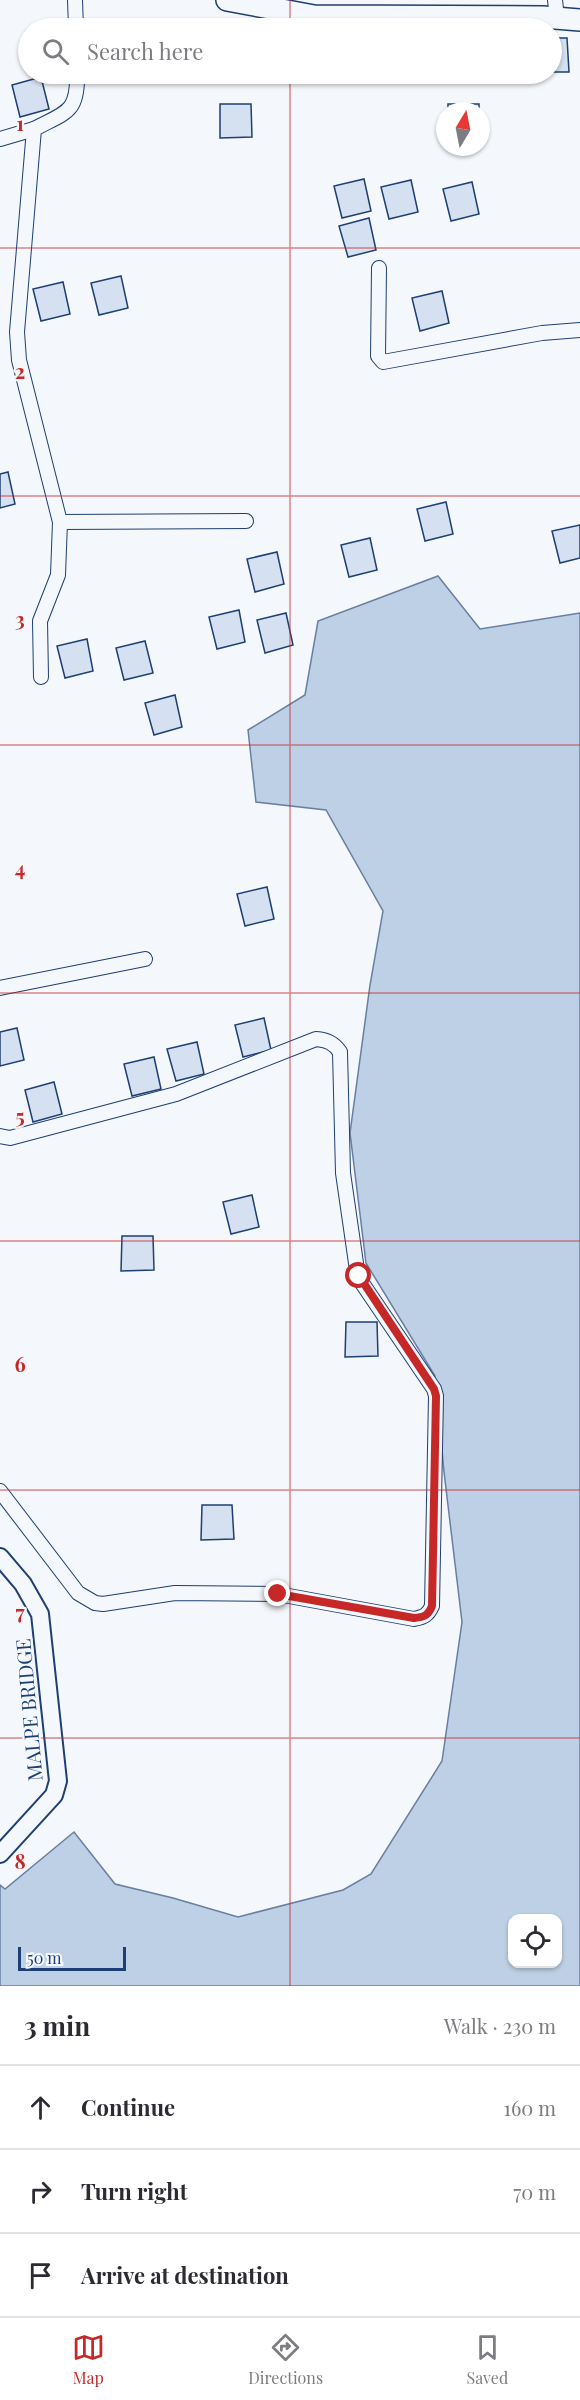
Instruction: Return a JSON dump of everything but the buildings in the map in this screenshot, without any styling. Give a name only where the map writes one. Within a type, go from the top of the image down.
[{"type":"main road","points":[[227,0],[314,16],[556,9],[580,21]]},
{"type":"street","points":[[75,0],[76,18]]},
{"type":"street","points":[[0,139],[34,129],[69,110],[77,93],[77,84]]},
{"type":"street","points":[[34,129],[18,346],[60,522],[58,575],[40,621],[41,677]]},
{"type":"street","points":[[379,268],[378,356],[383,362],[542,333],[580,330]]},
{"type":"street","points":[[60,522],[246,521]]},
{"type":"street","points":[[0,988],[145,959]]},
{"type":"street","points":[[0,1136],[10,1138],[176,1094],[316,1039],[335,1045],[340,1052],[344,1173],[357,1270],[362,1283],[434,1389],[436,1396],[432,1606],[429,1613],[423,1617],[414,1618],[278,1594],[175,1593],[95,1604],[78,1593],[0,1491]]},
{"type":"street","name":"MALPE BRIDGE","points":[[0,1557],[23,1584],[40,1614],[58,1781],[54,1795],[0,1854]]},
{"type":"water","points":[[438,576],[480,629],[580,613],[580,1986],[0,1986],[0,1885],[5,1889],[74,1832],[115,1884],[238,1917],[343,1890],[371,1874],[442,1761],[462,1622],[435,1376],[366,1263],[350,1133],[370,985],[383,911],[326,810],[256,802],[248,730],[305,695],[318,621]]},
{"type":"route","points":[[278,1594],[414,1618],[423,1617],[429,1613],[432,1606],[436,1396],[434,1389],[359,1276]]}]
